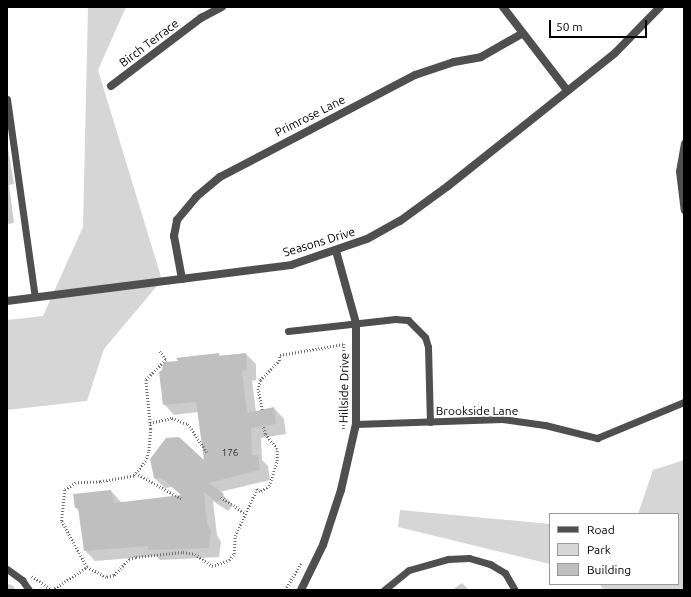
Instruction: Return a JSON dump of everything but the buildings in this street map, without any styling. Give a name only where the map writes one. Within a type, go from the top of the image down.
[{"type":"street","name":"Birch Terrace","points":[[111,86],[201,18],[222,7]]},
{"type":"street","points":[[503,7],[567,90]]},
{"type":"street","name":"Seasons Drive","points":[[7,301],[292,265],[367,239],[400,221],[448,186],[567,90],[616,53],[660,7]]},
{"type":"street","name":"Primrose Lane","points":[[182,279],[174,236],[177,220],[196,197],[220,177],[415,75],[454,62],[481,57],[523,33]]},
{"type":"street","name":"Hillside Drive","points":[[300,590],[323,545],[341,490],[356,424],[356,323],[336,251]]},
{"type":"lane","points":[[7,99],[34,297]]},
{"type":"lane","points":[[684,143],[679,171],[680,192],[684,210]]},
{"type":"lane","points":[[288,331],[395,319],[408,320],[422,332],[428,348],[430,422]]},
{"type":"lane","name":"Brookside Lane","points":[[356,424],[502,419],[545,425],[597,438],[684,402]]},
{"type":"lane","points":[[384,590],[409,570],[448,559],[469,558],[490,564],[505,573],[515,590]]},
{"type":"lane","points":[[7,568],[22,580],[29,590]]},
{"type":"path","points":[[262,410],[258,390],[260,380],[279,361],[280,355],[344,344],[344,360]]},
{"type":"path","points":[[160,350],[166,360],[146,380],[150,423],[149,452],[134,476],[100,482],[76,483],[65,490],[62,521],[87,567],[107,577],[114,575],[129,560],[183,552],[194,554],[207,564],[217,566],[234,554],[234,536],[257,489],[261,491],[269,486],[277,461],[277,449],[265,434],[263,426]]},
{"type":"path","points":[[343,430],[345,408]]},
{"type":"path","points":[[150,423],[172,418],[188,424],[207,452]]},
{"type":"path","points":[[136,473],[182,499]]},
{"type":"path","points":[[221,497],[245,513]]},
{"type":"path","points":[[285,590],[303,560]]},
{"type":"path","points":[[52,590],[87,567]]},
{"type":"green space","points":[[88,7],[126,7],[98,70],[162,280],[104,349],[87,401],[7,410],[7,320],[43,316],[83,227]]},
{"type":"green space","points":[[684,460],[684,590],[603,590],[600,585],[679,585],[679,513],[638,513],[653,470]]},
{"type":"green space","points":[[400,510],[549,524],[549,564],[398,527]]}]
